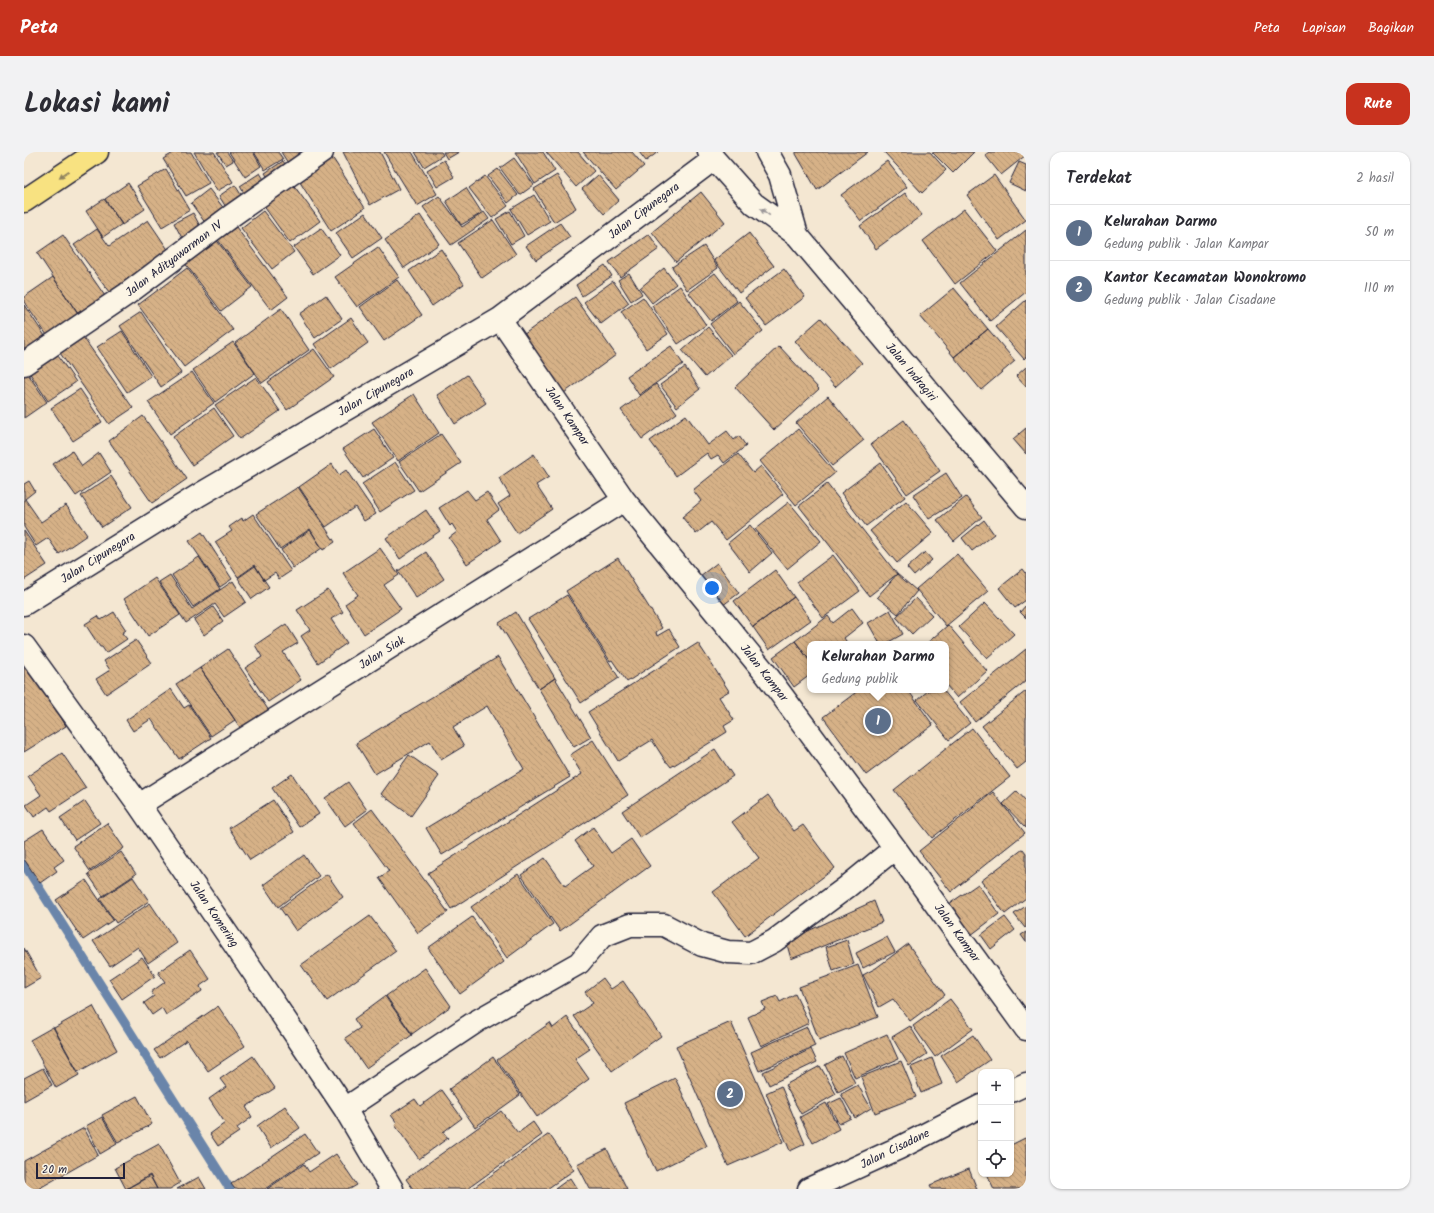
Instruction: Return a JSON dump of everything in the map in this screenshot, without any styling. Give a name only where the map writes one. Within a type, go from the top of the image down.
[{"type":"main road","points":[[24,201],[97,152]]},
{"type":"street","name":"Jalan Adityawarman IV","points":[[24,364],[127,294],[231,216],[322,152]]},
{"type":"street","name":"Jalan Indragiri","points":[[767,152],[780,175],[797,235]]},
{"type":"street","name":"Jalan Indragiri","points":[[712,156],[754,204],[797,235],[1026,507]]},
{"type":"street","name":"Jalan Cipunegara","points":[[24,604],[200,495],[500,319],[712,156]]},
{"type":"street","name":"Jalan Kampar","points":[[500,319],[624,500],[766,674],[895,848],[1026,1029]]},
{"type":"street","name":"Jalan Siak","points":[[139,806],[624,500]]},
{"type":"street","name":"Jalan Komering","points":[[24,646],[139,806],[256,976],[345,1109],[392,1189]]},
{"type":"street","points":[[345,1109],[476,1022],[579,963],[602,936],[630,925],[664,925],[702,945],[728,952],[751,953],[780,937],[847,887],[895,848]]},
{"type":"street","points":[[1014,1090],[1026,1084]]},
{"type":"street","name":"Jalan Cisadane","points":[[809,1189],[899,1148],[978,1108]]},
{"type":"building","points":[[175,152],[191,152],[209,183],[186,196],[163,159]]},
{"type":"building","points":[[194,152],[214,152],[233,182],[217,191]]},
{"type":"building","points":[[217,152],[227,152],[233,161],[226,165]]},
{"type":"building","points":[[229,152],[253,152],[261,166],[245,177]]},
{"type":"building","points":[[254,152],[278,152],[283,159],[265,170]]},
{"type":"building","points":[[281,152],[301,152],[305,159],[291,168]]},
{"type":"building","points":[[343,152],[380,152],[399,189],[370,205]]},
{"type":"building","points":[[384,152],[412,152],[437,194],[417,206]]},
{"type":"building","points":[[415,152],[441,152],[443,155],[424,167]]},
{"type":"building","points":[[443,152],[459,152],[447,159]]},
{"type":"building","points":[[515,152],[543,152],[555,171],[535,184]]},
{"type":"building","points":[[546,152],[578,152],[594,171],[576,187]]},
{"type":"building","points":[[583,152],[632,152],[644,166],[616,190]]},
{"type":"building","points":[[639,152],[658,152],[646,161]]},
{"type":"building","points":[[796,152],[868,152],[817,190]]},
{"type":"building","points":[[884,152],[930,152],[946,170],[922,193]]},
{"type":"building","points":[[932,152],[974,152],[953,173]]},
{"type":"building","points":[[989,152],[1026,152],[1026,155],[1001,175],[985,155]]},
{"type":"building","points":[[330,154],[365,208],[331,231],[296,176]]},
{"type":"building","points":[[514,158],[534,185],[520,195],[500,168]]},
{"type":"building","points":[[444,160],[454,177],[437,187],[427,170]]},
{"type":"building","points":[[283,161],[289,170],[271,182],[265,173]]},
{"type":"building","points":[[887,161],[907,187],[861,221],[841,195]]},
{"type":"building","points":[[1019,162],[1026,165],[1026,191],[1009,183]]},
{"type":"building","points":[[166,169],[190,210],[162,227],[137,186]]},
{"type":"building","points":[[498,169],[518,195],[508,203],[488,176]]},
{"type":"building","points":[[260,173],[268,186],[247,199],[240,186]]},
{"type":"building","points":[[557,175],[576,208],[554,222],[534,189]]},
{"type":"building","points":[[598,175],[619,200],[604,214],[582,189]]},
{"type":"building","points":[[994,175],[1026,220],[999,240],[967,195]]},
{"type":"building","points":[[485,176],[508,206],[492,218],[469,188]]},
{"type":"building","points":[[128,183],[145,209],[122,225],[105,199]]},
{"type":"building","points":[[292,183],[320,221],[290,243],[263,205]]},
{"type":"building","points":[[235,185],[245,201],[229,212],[219,196]]},
{"type":"building","points":[[466,188],[482,213],[461,225],[446,201]]},
{"type":"building","points":[[209,189],[225,210],[206,224],[191,203]]},
{"type":"building","points":[[701,192],[725,222],[676,262],[652,232]]},
{"type":"building","points":[[905,193],[922,215],[876,249],[860,226]]},
{"type":"building","points":[[534,195],[550,221],[527,235],[511,209]]},
{"type":"building","points":[[439,196],[462,227],[484,212],[489,219],[451,245],[423,207]]},
{"type":"building","points":[[104,199],[122,224],[103,237],[86,211]]},
{"type":"building","points":[[964,209],[997,251],[955,284],[923,241]]},
{"type":"building","points":[[263,211],[294,252],[272,269],[241,228]]},
{"type":"building","points":[[510,211],[524,236],[511,244],[496,219]]},
{"type":"building","points":[[193,213],[201,228],[182,238],[174,223]]},
{"type":"building","points":[[365,213],[382,238],[353,258],[336,233]]},
{"type":"building","points":[[420,215],[439,244],[404,268],[385,240]]},
{"type":"building","points":[[148,220],[169,251],[109,292],[74,245],[97,229],[109,246]]},
{"type":"building","points":[[493,220],[516,254],[482,278],[458,243]]},
{"type":"building","points":[[560,223],[570,237],[536,260],[526,246]]},
{"type":"building","points":[[236,227],[288,297],[271,310],[218,240]]},
{"type":"building","points":[[321,228],[340,255],[313,274],[294,247]]},
{"type":"building","points":[[1026,230],[1026,292],[990,321],[960,283]]},
{"type":"building","points":[[749,233],[774,266],[739,293],[714,260]]},
{"type":"building","points":[[649,234],[659,249],[620,277],[609,262]]},
{"type":"building","points":[[63,235],[107,299],[80,317],[37,253]]},
{"type":"building","points":[[215,238],[252,287],[221,311],[184,262]]},
{"type":"building","points":[[704,246],[718,268],[687,290],[672,267]]},
{"type":"building","points":[[378,247],[399,277],[357,307],[335,277]]},
{"type":"building","points":[[441,249],[464,284],[432,306],[409,271]]},
{"type":"building","points":[[605,265],[612,276],[582,296],[576,285]]},
{"type":"building","points":[[187,268],[233,330],[184,367],[138,305]]},
{"type":"building","points":[[664,268],[676,284],[652,303],[640,288]]},
{"type":"building","points":[[784,269],[805,297],[766,326],[745,298]]},
{"type":"building","points":[[629,273],[642,294],[631,301],[618,280]]},
{"type":"building","points":[[715,273],[737,301],[711,321],[689,293]]},
{"type":"building","points":[[53,277],[80,317],[49,338],[24,302],[24,297]]},
{"type":"building","points":[[397,280],[422,315],[384,341],[360,307]]},
{"type":"building","points":[[613,281],[629,303],[601,324],[584,302]]},
{"type":"building","points":[[680,286],[706,325],[678,344],[652,306]]},
{"type":"building","points":[[954,288],[988,329],[954,357],[920,316]]},
{"type":"building","points":[[326,295],[342,319],[315,338],[299,314]]},
{"type":"building","points":[[575,297],[616,355],[564,393],[523,335]]},
{"type":"building","points":[[643,297],[668,334],[646,349],[621,312]]},
{"type":"building","points":[[1026,300],[1026,357],[1024,359],[996,327]]},
{"type":"building","points":[[739,301],[763,331],[733,354],[710,324]]},
{"type":"building","points":[[24,305],[47,339],[24,355]]},
{"type":"building","points":[[281,309],[309,350],[262,383],[235,343]]},
{"type":"building","points":[[141,312],[181,373],[161,387],[120,326]]},
{"type":"building","points":[[351,318],[368,343],[331,369],[314,344]]},
{"type":"building","points":[[821,318],[862,363],[835,387],[795,341]]},
{"type":"building","points":[[708,327],[731,355],[705,377],[682,350]]},
{"type":"building","points":[[988,329],[1015,361],[981,390],[954,357]]},
{"type":"building","points":[[122,331],[151,376],[127,392],[97,347]]},
{"type":"building","points":[[83,337],[133,408],[109,424],[60,353]]},
{"type":"building","points":[[233,342],[255,373],[215,402],[193,370]]},
{"type":"building","points":[[671,346],[683,364],[639,395],[627,376]]},
{"type":"building","points":[[779,346],[819,389],[774,430],[735,387]]},
{"type":"building","points":[[52,347],[76,382],[48,401],[25,366]]},
{"type":"building","points":[[314,349],[334,377],[287,410],[268,382]]},
{"type":"building","points":[[685,367],[700,389],[677,407],[660,385]]},
{"type":"building","points":[[1026,367],[1026,387],[1016,376]]},
{"type":"building","points":[[24,368],[47,402],[24,418]]},
{"type":"building","points":[[192,372],[214,403],[170,434],[148,402]]},
{"type":"building","points":[[467,375],[486,403],[455,424],[437,395]]},
{"type":"building","points":[[256,377],[280,411],[240,439],[215,405]]},
{"type":"building","points":[[656,384],[677,413],[642,439],[621,410]]},
{"type":"building","points":[[80,389],[102,422],[73,441],[51,408]]},
{"type":"building","points":[[414,394],[439,433],[398,461],[372,422]]},
{"type":"building","points":[[828,396],[864,440],[832,466],[796,423]]},
{"type":"building","points":[[214,408],[233,436],[192,465],[173,437]]},
{"type":"building","points":[[686,415],[708,445],[727,431],[734,440],[739,436],[746,446],[724,463],[718,455],[711,459],[707,453],[676,476],[650,441]]},
{"type":"building","points":[[143,416],[187,479],[152,503],[109,441]]},
{"type":"building","points":[[904,420],[940,471],[907,494],[871,444]]},
{"type":"building","points":[[1026,428],[1026,454],[1013,439]]},
{"type":"building","points":[[374,429],[393,458],[363,478],[343,449]]},
{"type":"building","points":[[798,429],[835,473],[796,505],[760,461]]},
{"type":"building","points":[[441,434],[461,463],[419,491],[399,462]]},
{"type":"building","points":[[72,451],[82,466],[99,453],[111,472],[76,496],[53,464]]},
{"type":"building","points":[[534,454],[549,477],[536,485],[552,509],[517,533],[498,504],[510,496],[499,478]]},
{"type":"building","points":[[738,454],[753,473],[761,466],[783,494],[726,540],[711,522],[696,534],[682,517],[701,501],[693,490]]},
{"type":"building","points":[[395,462],[414,490],[380,512],[362,484]]},
{"type":"building","points":[[881,463],[905,497],[866,526],[841,493]]},
{"type":"building","points":[[332,464],[339,475],[346,470],[376,514],[364,521],[355,507],[326,527],[299,487]]},
{"type":"building","points":[[946,473],[962,498],[929,519],[913,495]]},
{"type":"building","points":[[111,476],[132,507],[102,527],[81,496]]},
{"type":"building","points":[[29,481],[35,491],[25,499],[41,522],[66,505],[87,535],[59,554],[48,538],[36,546],[24,527],[24,484]]},
{"type":"building","points":[[827,484],[897,574],[869,596],[799,506]]},
{"type":"building","points":[[298,487],[335,542],[323,550],[310,529],[280,549],[256,514]]},
{"type":"building","points":[[467,490],[475,500],[487,492],[499,510],[487,519],[501,541],[467,564],[449,538],[457,532],[452,524],[450,526],[439,508]]},
{"type":"building","points":[[966,497],[982,517],[954,541],[937,520]]},
{"type":"building","points":[[906,501],[933,533],[897,563],[870,531]]},
{"type":"building","points":[[789,502],[821,541],[787,569],[755,529]]},
{"type":"building","points":[[426,510],[440,531],[400,559],[386,538]]},
{"type":"building","points":[[253,514],[291,571],[279,579],[275,573],[264,580],[255,565],[238,577],[215,542],[232,531],[229,527],[242,518],[243,521]]},
{"type":"building","points":[[984,520],[994,534],[972,551],[962,538]]},
{"type":"building","points":[[750,525],[772,553],[750,572],[728,543]]},
{"type":"building","points":[[310,530],[322,548],[293,568],[281,550]]},
{"type":"building","points":[[24,531],[47,565],[24,580]]},
{"type":"building","points":[[202,532],[232,579],[220,587],[189,541]]},
{"type":"building","points":[[380,548],[399,575],[384,585],[401,609],[364,634],[345,604],[358,595],[343,573]]},
{"type":"building","points":[[426,552],[444,579],[416,598],[398,571]]},
{"type":"building","points":[[925,552],[932,560],[914,576],[907,568]]},
{"type":"building","points":[[957,554],[988,591],[946,626],[916,589]]},
{"type":"building","points":[[833,555],[860,591],[823,618],[797,582]]},
{"type":"building","points":[[199,557],[220,589],[193,607],[172,575]]},
{"type":"building","points":[[618,558],[662,628],[656,632],[657,636],[669,629],[680,647],[627,682],[612,660],[610,661],[566,591]]},
{"type":"building","points":[[717,563],[739,593],[718,609],[696,579]]},
{"type":"building","points":[[255,566],[269,587],[252,599],[238,578]]},
{"type":"building","points":[[1023,569],[1026,573],[1026,600],[1015,608],[999,588]]},
{"type":"building","points":[[775,570],[794,597],[753,627],[734,601]]},
{"type":"building","points":[[897,574],[917,591],[898,614],[877,597]]},
{"type":"building","points":[[170,575],[192,609],[233,581],[246,602],[224,617],[215,604],[186,623],[159,582]]},
{"type":"building","points":[[155,578],[180,615],[148,636],[124,599]]},
{"type":"building","points":[[328,590],[343,612],[331,619],[347,643],[318,663],[301,636],[310,630],[297,610]]},
{"type":"building","points":[[567,595],[619,678],[581,703],[528,619]]},
{"type":"building","points":[[794,597],[811,620],[769,650],[753,627]]},
{"type":"building","points":[[916,598],[932,615],[912,634],[896,617]]},
{"type":"building","points":[[985,603],[1014,634],[987,658],[959,627]]},
{"type":"building","points":[[1026,605],[1026,618],[1020,612]]},
{"type":"building","points":[[213,607],[223,621],[204,635],[194,620]]},
{"type":"building","points":[[852,608],[863,623],[844,638],[846,641],[807,641],[807,657],[795,641],[828,616],[833,623]]},
{"type":"building","points":[[890,610],[903,634],[890,641],[878,641],[868,623]]},
{"type":"building","points":[[114,612],[126,630],[122,633],[127,639],[106,653],[102,647],[100,647],[85,624],[98,616],[101,620]]},
{"type":"building","points":[[516,612],[555,678],[539,689],[499,623]]},
{"type":"building","points":[[286,624],[298,643],[283,652],[301,680],[268,702],[245,668],[262,657],[255,645]]},
{"type":"building","points":[[948,625],[987,671],[957,698],[949,689],[949,641],[929,641]]},
{"type":"building","points":[[136,640],[152,663],[106,694],[96,679],[110,670],[104,661]]},
{"type":"building","points":[[795,641],[807,657],[807,677],[794,687],[773,657]]},
{"type":"building","points":[[698,643],[729,691],[719,697],[734,720],[724,726],[727,732],[671,767],[666,762],[652,740],[618,761],[588,712]]},
{"type":"building","points":[[228,649],[269,711],[241,729],[200,668]]},
{"type":"building","points":[[1026,649],[1026,681],[975,722],[960,702]]},
{"type":"building","points":[[498,657],[570,777],[442,855],[426,828],[524,769],[487,706],[453,727],[464,746],[441,760],[430,741],[375,774],[356,743]]},
{"type":"building","points":[[29,663],[66,726],[24,752],[24,666]]},
{"type":"building","points":[[200,668],[235,720],[211,736],[176,684]]},
{"type":"building","points":[[555,678],[591,737],[574,747],[539,689]]},
{"type":"building","points":[[171,689],[184,708],[189,705],[211,738],[179,759],[151,719],[133,731],[126,720]]},
{"type":"building","points":[[1026,691],[1026,762],[1017,769],[982,726]]},
{"type":"building","points":[[855,693],[910,693],[933,725],[866,775],[823,717]]},
{"type":"building","points":[[925,693],[945,693],[970,723],[949,740],[917,700]]},
{"type":"building","points":[[972,728],[1010,777],[932,838],[894,790]]},
{"type":"building","points":[[593,740],[628,795],[451,909],[428,873],[582,774],[570,755]]},
{"type":"building","points":[[715,749],[733,776],[640,838],[622,811]]},
{"type":"building","points":[[62,753],[86,788],[51,811],[48,807],[34,817],[26,805],[41,795],[28,776]]},
{"type":"building","points":[[409,755],[439,776],[411,816],[381,794]]},
{"type":"building","points":[[292,774],[319,814],[299,827],[272,788]]},
{"type":"building","points":[[348,782],[367,810],[345,826],[325,798]]},
{"type":"building","points":[[1017,791],[1026,801],[1026,828],[1003,804]]},
{"type":"building","points":[[993,792],[1025,833],[951,892],[919,851]]},
{"type":"building","points":[[768,795],[794,831],[803,825],[835,868],[745,936],[713,892],[759,858],[732,822]]},
{"type":"building","points":[[273,800],[294,832],[250,860],[229,828]]},
{"type":"building","points":[[85,801],[100,823],[75,840],[60,818]]},
{"type":"building","points":[[372,809],[448,912],[418,933],[379,878],[389,871],[354,823]]},
{"type":"building","points":[[107,823],[124,848],[90,871],[73,846]]},
{"type":"building","points":[[593,827],[611,853],[631,839],[650,866],[560,931],[521,875],[545,858],[565,886],[593,866],[575,841]]},
{"type":"building","points":[[43,829],[64,860],[54,867],[57,871],[40,883],[24,859],[24,841]]},
{"type":"building","points":[[1023,849],[1026,853],[1026,898],[1005,914],[981,881]]},
{"type":"building","points":[[121,852],[136,874],[103,896],[88,874]]},
{"type":"building","points":[[304,855],[319,876],[278,907],[263,885]]},
{"type":"building","points":[[327,874],[343,897],[296,931],[280,908]]},
{"type":"building","points":[[518,874],[553,924],[507,958],[471,907]]},
{"type":"building","points":[[133,877],[149,901],[116,923],[100,899]]},
{"type":"building","points":[[86,880],[113,920],[83,940],[56,900]]},
{"type":"building","points":[[978,884],[999,914],[971,935],[949,904]]},
{"type":"building","points":[[874,901],[882,922],[791,959],[786,941]]},
{"type":"building","points":[[150,903],[177,943],[148,963],[138,947],[110,966],[93,941]]},
{"type":"building","points":[[1026,906],[1026,927],[1025,928],[1014,914]]},
{"type":"building","points":[[370,916],[396,951],[327,1001],[301,965]]},
{"type":"building","points":[[472,917],[504,962],[460,994],[428,948]]},
{"type":"building","points":[[1005,917],[1015,930],[991,949],[981,935]]},
{"type":"building","points":[[1026,932],[1026,942],[1021,935]]},
{"type":"building","points":[[887,937],[895,952],[863,968],[856,953]]},
{"type":"building","points":[[847,940],[854,964],[833,971],[826,947]]},
{"type":"building","points":[[908,944],[945,995],[910,1021],[893,999],[879,1007],[863,975],[876,968]]},
{"type":"building","points":[[24,948],[41,978],[24,988]]},
{"type":"building","points":[[190,950],[210,979],[200,986],[202,991],[166,1015],[162,1008],[152,1015],[144,1003],[154,996],[151,992],[165,982],[158,972]]},
{"type":"building","points":[[142,957],[155,976],[122,999],[109,979]]},
{"type":"building","points":[[858,965],[878,1017],[819,1040],[799,987]]},
{"type":"building","points":[[425,968],[451,1006],[412,1034],[386,996]]},
{"type":"building","points":[[603,978],[611,989],[623,981],[661,1036],[612,1071],[574,1016],[593,1003],[585,992]]},
{"type":"building","points":[[795,994],[809,1023],[761,1046],[748,1017],[765,1009],[762,1002],[777,996],[780,1002]]},
{"type":"building","points":[[385,996],[412,1035],[366,1068],[345,1038],[360,1028],[354,1019]]},
{"type":"building","points":[[950,999],[973,1029],[935,1057],[913,1026]]},
{"type":"building","points":[[93,1006],[117,1050],[78,1072],[54,1028]]},
{"type":"building","points":[[218,1006],[245,1046],[208,1071],[187,1040],[160,1058],[154,1050]]},
{"type":"building","points":[[567,1017],[590,1049],[575,1059],[589,1079],[537,1117],[497,1060],[550,1023],[553,1028]]},
{"type":"building","points":[[731,1022],[783,1142],[728,1166],[676,1046]]},
{"type":"building","points":[[910,1026],[927,1054],[909,1066],[892,1037]]},
{"type":"building","points":[[53,1027],[79,1075],[56,1088],[30,1040]]},
{"type":"building","points":[[807,1027],[815,1046],[759,1071],[751,1052]]},
{"type":"building","points":[[887,1034],[898,1059],[855,1078],[844,1053]]},
{"type":"building","points":[[973,1035],[990,1060],[958,1082],[941,1056]]},
{"type":"building","points":[[811,1049],[817,1062],[769,1085],[763,1072]]},
{"type":"building","points":[[253,1056],[275,1088],[246,1107],[252,1117],[237,1128],[239,1132],[218,1146],[210,1134],[225,1123],[209,1099],[226,1087],[220,1079]]},
{"type":"building","points":[[842,1056],[855,1083],[838,1092],[825,1065]]},
{"type":"building","points":[[493,1057],[520,1095],[475,1127],[449,1089]]},
{"type":"building","points":[[932,1058],[942,1084],[921,1093],[911,1067]]},
{"type":"building","points":[[901,1061],[916,1097],[875,1113],[861,1077]]},
{"type":"building","points":[[820,1066],[836,1094],[801,1114],[785,1085]]},
{"type":"building","points":[[43,1068],[52,1085],[24,1101],[24,1078]]},
{"type":"building","points":[[675,1078],[707,1146],[656,1171],[624,1103]]},
{"type":"building","points":[[858,1085],[871,1108],[855,1118],[841,1094]]},
{"type":"building","points":[[781,1086],[805,1144],[790,1151],[766,1093]]},
{"type":"building","points":[[442,1090],[462,1118],[443,1132],[448,1138],[419,1159],[395,1125],[397,1123],[391,1115],[415,1099],[420,1106]]},
{"type":"building","points":[[137,1096],[152,1124],[118,1143],[102,1115]]},
{"type":"building","points":[[841,1098],[851,1118],[839,1124],[828,1104]]},
{"type":"building","points":[[826,1103],[839,1129],[813,1143],[800,1117]]},
{"type":"building","points":[[285,1106],[300,1128],[271,1148],[257,1126]]},
{"type":"building","points":[[501,1111],[518,1133],[533,1122],[542,1135],[467,1189],[413,1189],[406,1179]]},
{"type":"building","points":[[102,1117],[117,1144],[100,1154],[86,1126]]},
{"type":"building","points":[[84,1128],[98,1155],[38,1189],[24,1189],[24,1161]]},
{"type":"building","points":[[305,1134],[318,1153],[265,1189],[235,1189],[231,1184]]},
{"type":"building","points":[[549,1134],[574,1170],[547,1189],[472,1189]]},
{"type":"building","points":[[1025,1138],[1026,1140],[1026,1189],[994,1189],[988,1177],[1014,1177],[1014,1144]]},
{"type":"building","points":[[159,1144],[180,1183],[170,1189],[157,1189],[150,1175],[126,1189],[115,1168]]},
{"type":"building","points":[[607,1149],[627,1189],[590,1189],[577,1164]]},
{"type":"building","points":[[336,1154],[357,1185],[350,1189],[267,1189],[304,1164],[309,1172]]},
{"type":"building","points":[[969,1169],[977,1189],[932,1189],[930,1185]]},
{"type":"building","points":[[150,1176],[157,1189],[126,1189]]},
{"type":"building","points":[[199,1177],[206,1189],[177,1189]]},
{"type":"building","points":[[570,1178],[577,1189],[555,1189]]},
{"type":"waterway","points":[[24,864],[230,1189]]},
{"type":"place","name":"Kelurahan Darmo","points":[[878,721]]},
{"type":"place","name":"Kantor Kecamatan Wonokromo","points":[[730,1094]]}]
